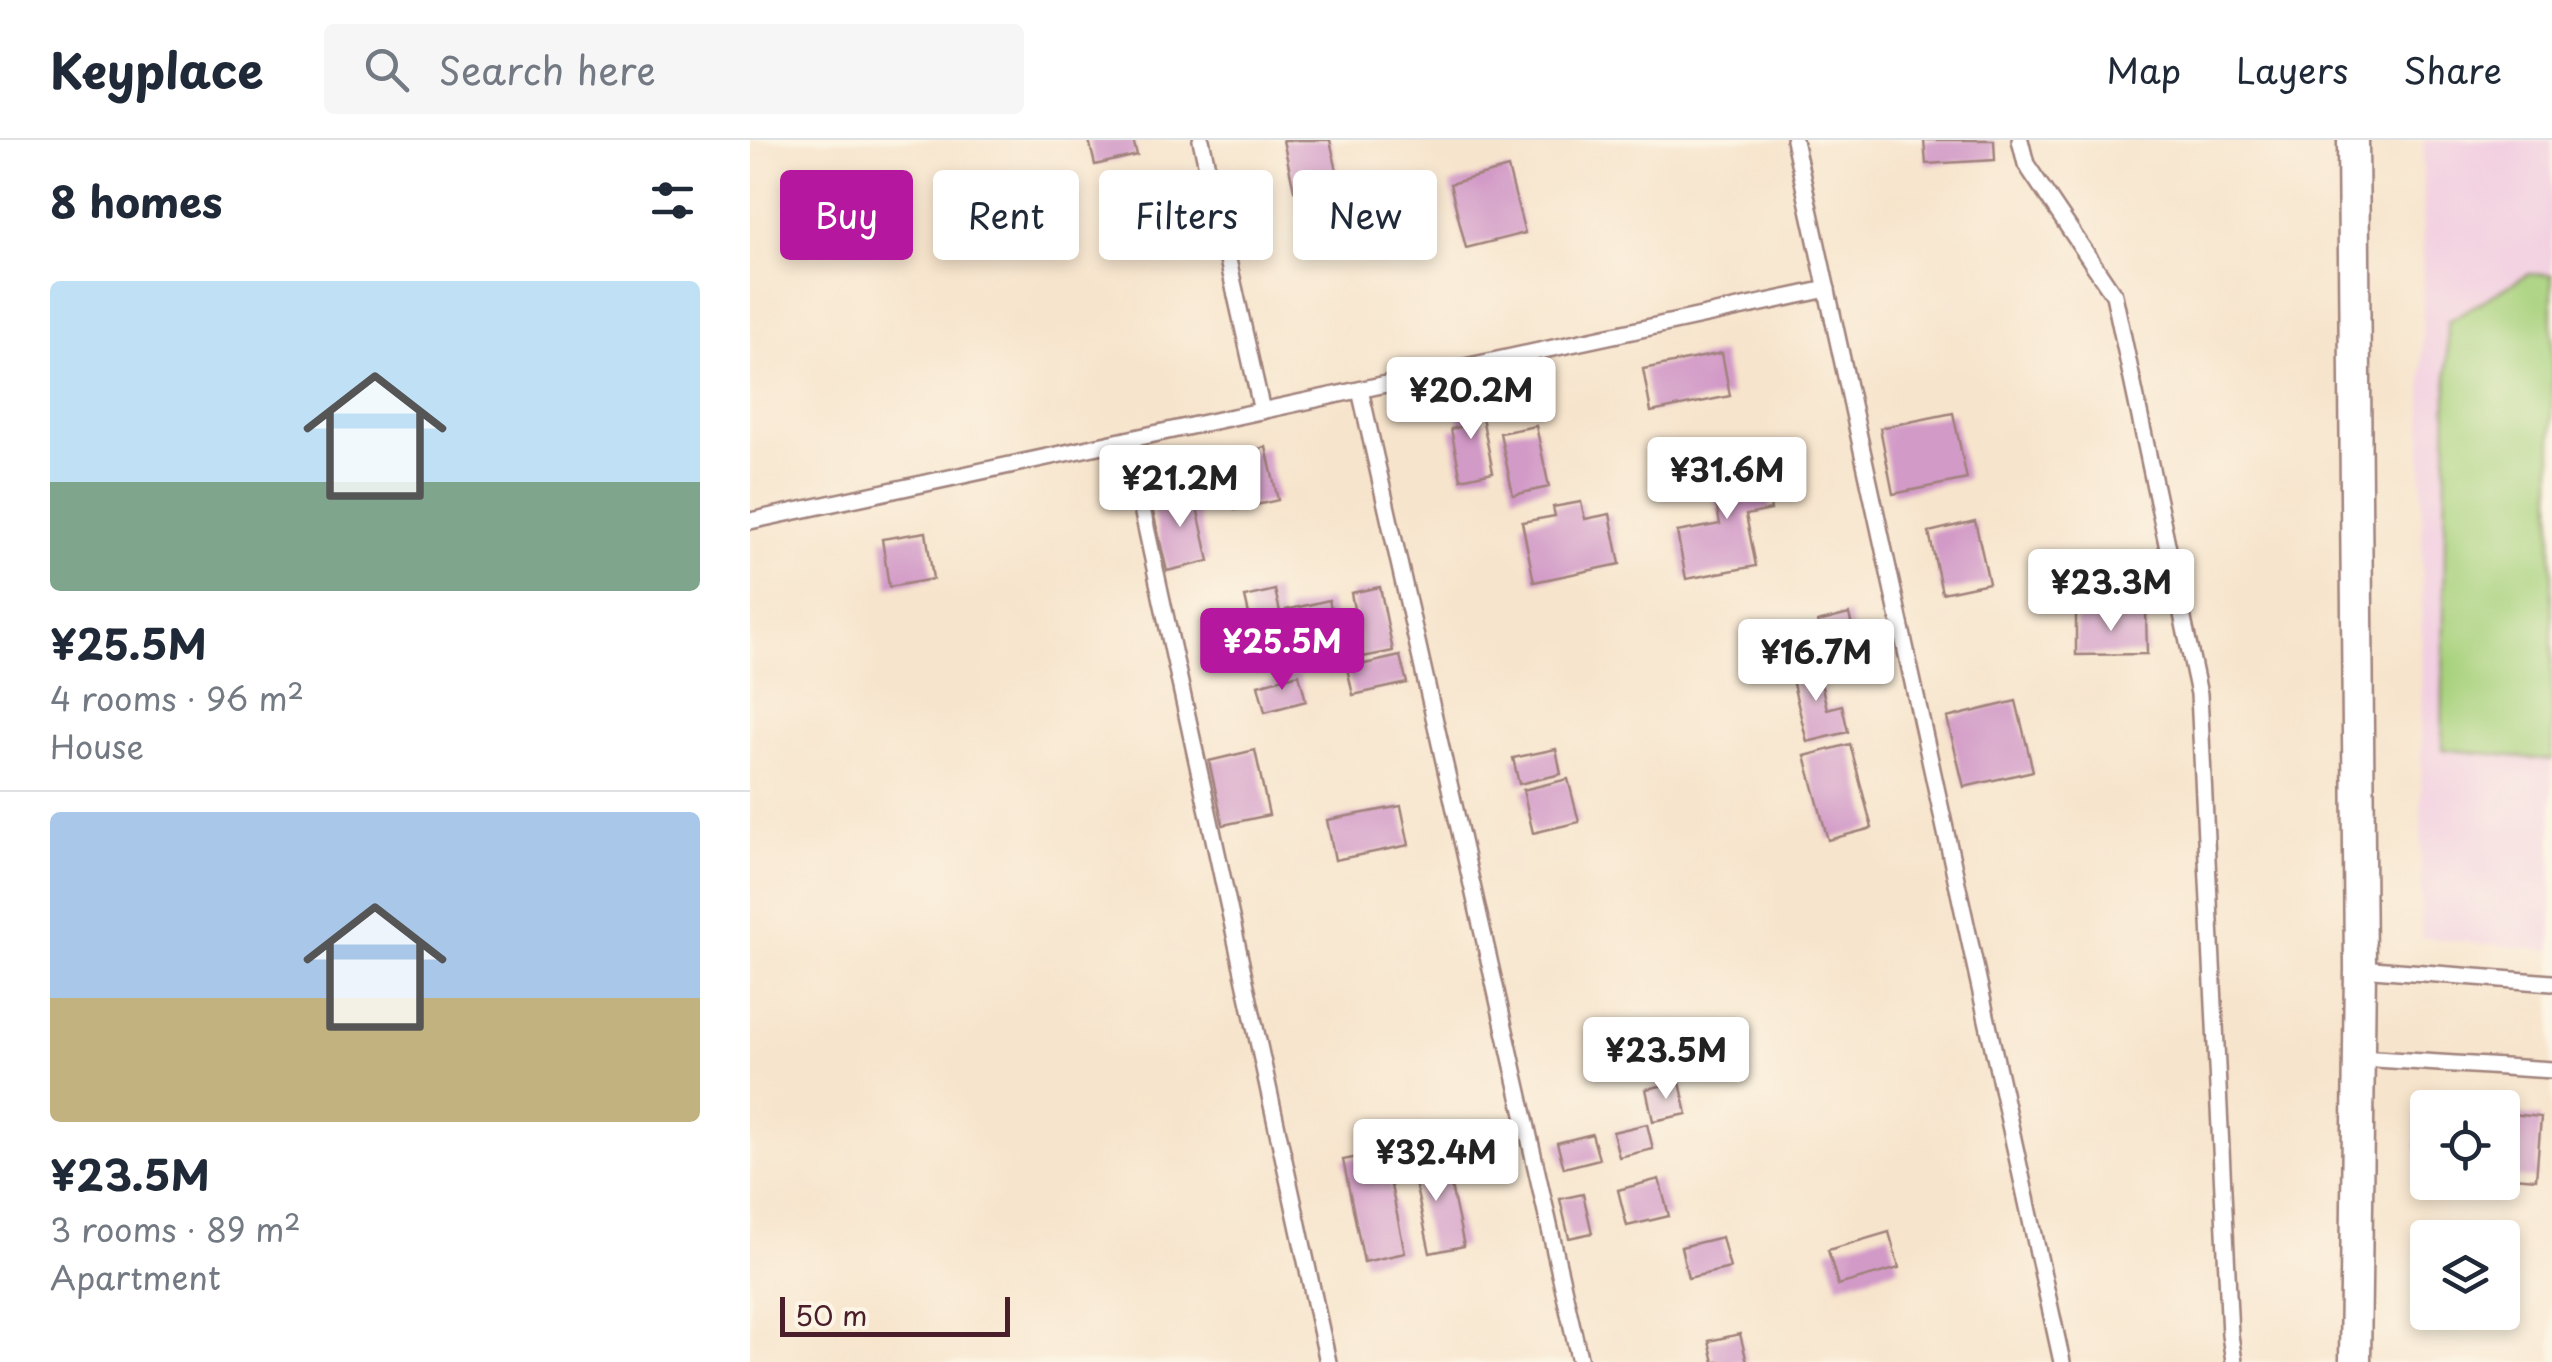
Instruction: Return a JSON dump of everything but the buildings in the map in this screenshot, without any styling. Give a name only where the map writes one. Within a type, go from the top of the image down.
[{"type":"street","points":[[2353,140],[2360,968],[2355,1362]]},
{"type":"lane","points":[[1201,140],[1262,411]]},
{"type":"lane","points":[[1794,140],[2062,1362]]},
{"type":"lane","points":[[2020,140],[2026,164],[2114,295],[2200,694],[2234,1362]]},
{"type":"lane","points":[[750,521],[1827,288]]},
{"type":"lane","points":[[1360,390],[1580,1362]]},
{"type":"lane","points":[[1126,440],[1328,1362]]},
{"type":"lane","points":[[2360,968],[2552,983]]},
{"type":"lane","points":[[2359,1058],[2552,1070]]},
{"type":"shaded area","points":[[2423,140],[2552,140],[2552,951],[2421,937]]},
{"type":"green space","points":[[2529,274],[2552,275],[2552,760],[2442,749],[2448,321]]}]
